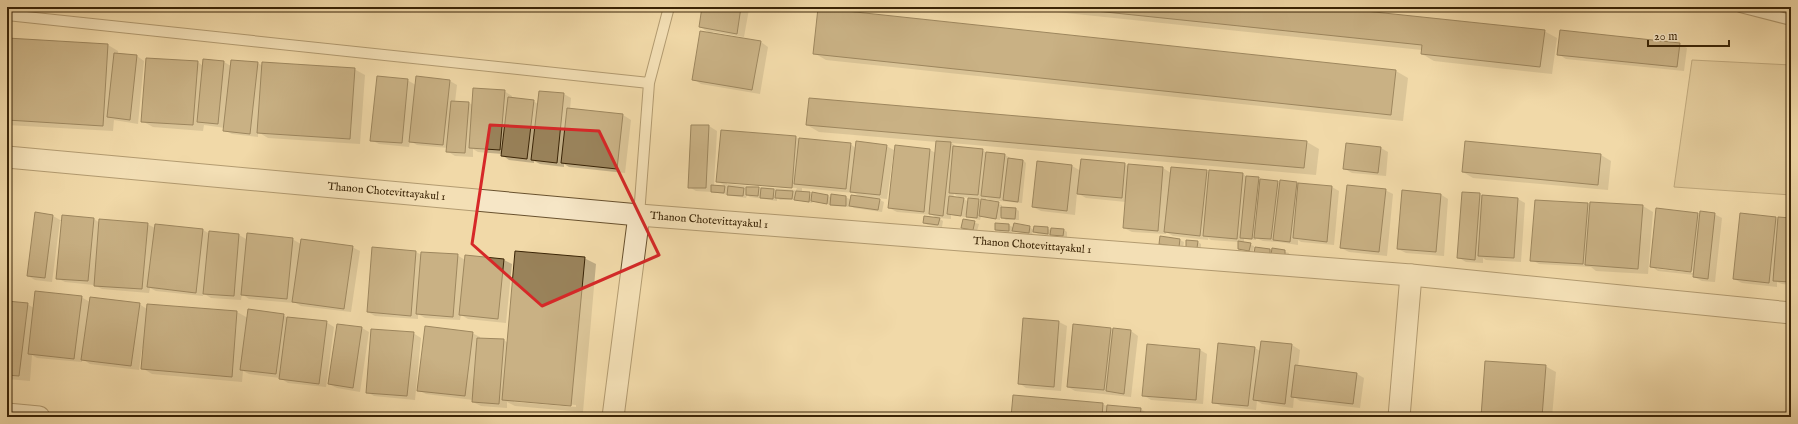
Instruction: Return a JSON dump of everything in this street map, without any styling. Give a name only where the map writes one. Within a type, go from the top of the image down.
[{"type":"street","name":"Thanon Chotevittayakul 1","points":[[7,157],[639,215],[1411,275],[1791,313]]},
{"type":"street","points":[[613,417],[639,215]]},
{"type":"street","points":[[1399,417],[1411,275]]},
{"type":"street","points":[[7,414],[39,417]]},
{"type":"lane","points":[[639,215],[649,83],[669,7]]},
{"type":"lane","points":[[1740,7],[1791,20]]},
{"type":"lane","points":[[7,15],[649,83]]},
{"type":"highlighted area","points":[[490,125],[599,131],[659,255],[542,306],[472,244]]},
{"type":"shaded area","points":[[1692,60],[1791,65],[1791,195],[1674,187]]},
{"type":"building","points":[[702,7],[741,7],[737,34],[699,27]]},
{"type":"building","points":[[1057,7],[1327,7],[1545,30],[1540,67],[1421,54],[1422,45]]},
{"type":"building","points":[[818,8],[1396,70],[1391,115],[813,54]]},
{"type":"building","points":[[1560,30],[1680,43],[1677,67],[1557,55]]},
{"type":"building","points":[[700,31],[761,41],[752,90],[692,80]]},
{"type":"building","points":[[7,38],[108,44],[103,126],[7,120]]},
{"type":"building","points":[[114,53],[137,55],[130,120],[107,117]]},
{"type":"building","points":[[146,58],[198,61],[193,125],[141,122]]},
{"type":"building","points":[[203,59],[224,61],[218,124],[197,122]]},
{"type":"building","points":[[231,60],[258,62],[250,134],[223,131]]},
{"type":"building","points":[[262,62],[355,68],[350,139],[257,133]]},
{"type":"building","points":[[377,76],[408,79],[402,143],[370,141]]},
{"type":"building","points":[[416,76],[450,80],[443,145],[409,142]]},
{"type":"building","points":[[473,88],[505,90],[500,150],[469,148]]},
{"type":"building","points":[[539,91],[564,93],[557,163],[531,160]]},
{"type":"building","points":[[508,97],[534,100],[527,159],[501,156]]},
{"type":"building","points":[[809,98],[1307,141],[1304,168],[806,125]]},
{"type":"building","points":[[451,101],[469,102],[465,153],[446,152]]},
{"type":"building","points":[[567,108],[623,114],[617,169],[561,163]]},
{"type":"building","points":[[691,125],[709,125],[706,188],[688,188]]},
{"type":"building","points":[[721,130],[796,136],[792,188],[716,182]]},
{"type":"building","points":[[799,138],[851,143],[846,189],[794,184]]},
{"type":"building","points":[[856,141],[887,145],[880,195],[850,192]]},
{"type":"building","points":[[936,141],[951,142],[943,216],[929,214]]},
{"type":"building","points":[[1465,141],[1601,154],[1598,185],[1462,172]]},
{"type":"building","points":[[1346,143],[1381,147],[1378,173],[1343,169]]},
{"type":"building","points":[[895,145],[930,149],[924,212],[888,208]]},
{"type":"building","points":[[953,146],[983,149],[978,195],[949,193]]},
{"type":"building","points":[[986,152],[1005,154],[1000,198],[981,196]]},
{"type":"building","points":[[1008,158],[1023,160],[1018,202],[1003,200]]},
{"type":"building","points":[[1081,159],[1125,163],[1122,198],[1077,194]]},
{"type":"building","points":[[1037,161],[1072,165],[1067,211],[1032,207]]},
{"type":"building","points":[[1128,164],[1163,167],[1158,231],[1123,228]]},
{"type":"building","points":[[1171,167],[1207,170],[1200,236],[1164,232]]},
{"type":"building","points":[[1209,170],[1243,173],[1237,239],[1203,236]]},
{"type":"building","points":[[1246,176],[1259,177],[1252,239],[1240,238]]},
{"type":"building","points":[[1260,179],[1278,181],[1271,239],[1254,238]]},
{"type":"building","points":[[1280,180],[1297,182],[1290,242],[1273,240]]},
{"type":"building","points":[[1298,183],[1332,186],[1327,242],[1293,238]]},
{"type":"building","points":[[711,185],[725,186],[724,193],[711,192]]},
{"type":"building","points":[[1347,185],[1386,189],[1379,252],[1340,248]]},
{"type":"building","points":[[728,186],[744,188],[743,196],[727,195]]},
{"type":"building","points":[[746,187],[759,187],[758,196],[746,195]]},
{"type":"building","points":[[761,188],[774,189],[773,199],[760,198]]},
{"type":"building","points":[[776,190],[793,191],[792,199],[775,198]]},
{"type":"building","points":[[1402,190],[1441,194],[1436,252],[1397,249]]},
{"type":"building","points":[[796,191],[810,192],[809,202],[794,200]]},
{"type":"building","points":[[812,192],[828,195],[827,204],[811,201]]},
{"type":"building","points":[[1462,192],[1480,193],[1475,260],[1457,258]]},
{"type":"building","points":[[831,194],[846,196],[846,206],[830,205]]},
{"type":"building","points":[[851,195],[880,199],[878,210],[849,206]]},
{"type":"building","points":[[1482,195],[1518,198],[1514,258],[1478,256]]},
{"type":"building","points":[[949,196],[964,198],[961,216],[947,214]]},
{"type":"building","points":[[968,198],[979,199],[977,218],[966,217]]},
{"type":"building","points":[[981,199],[999,202],[996,219],[979,216]]},
{"type":"building","points":[[1535,200],[1588,203],[1583,264],[1530,261]]},
{"type":"building","points":[[1590,202],[1643,205],[1638,269],[1585,265]]},
{"type":"building","points":[[1001,207],[1016,208],[1015,219],[1001,218]]},
{"type":"building","points":[[1656,208],[1698,213],[1691,272],[1650,267]]},
{"type":"building","points":[[1700,211],[1715,213],[1708,279],[1693,277]]},
{"type":"building","points":[[35,212],[53,215],[45,278],[27,276]]},
{"type":"building","points":[[1740,213],[1776,217],[1769,283],[1733,279]]},
{"type":"building","points":[[62,215],[94,218],[88,281],[56,279]]},
{"type":"building","points":[[924,216],[940,218],[938,225],[923,223]]},
{"type":"building","points":[[1778,217],[1791,218],[1791,282],[1773,281]]},
{"type":"building","points":[[99,219],[148,223],[142,289],[94,286]]},
{"type":"building","points":[[963,219],[975,221],[973,230],[961,228]]},
{"type":"building","points":[[995,223],[1009,224],[1009,231],[995,230]]},
{"type":"building","points":[[1014,223],[1030,226],[1029,233],[1012,231]]},
{"type":"building","points":[[155,224],[203,229],[196,293],[147,287]]},
{"type":"building","points":[[1034,226],[1048,227],[1048,234],[1033,232]]},
{"type":"building","points":[[1051,228],[1064,229],[1063,236],[1050,235]]},
{"type":"building","points":[[209,231],[239,234],[234,296],[203,294]]},
{"type":"building","points":[[247,233],[293,238],[287,299],[241,295]]},
{"type":"building","points":[[1160,236],[1180,239],[1179,247],[1159,244]]},
{"type":"building","points":[[301,239],[353,246],[344,309],[292,302]]},
{"type":"building","points":[[1186,240],[1198,241],[1197,248],[1186,247]]},
{"type":"building","points":[[1238,241],[1251,243],[1249,251],[1238,249]]},
{"type":"building","points":[[372,247],[416,251],[411,316],[367,312]]},
{"type":"building","points":[[1255,247],[1270,249],[1270,256],[1254,254]]},
{"type":"building","points":[[1272,248],[1285,250],[1285,257],[1271,255]]},
{"type":"building","points":[[515,251],[585,257],[571,406],[502,400]]},
{"type":"building","points":[[421,252],[458,254],[453,317],[416,314]]},
{"type":"building","points":[[465,255],[504,259],[498,319],[459,315]]},
{"type":"building","points":[[35,291],[82,296],[74,359],[28,354]]},
{"type":"building","points":[[90,297],[140,303],[131,366],[81,360]]},
{"type":"building","points":[[7,301],[28,303],[19,376],[7,375]]},
{"type":"building","points":[[147,304],[237,311],[232,377],[141,369]]},
{"type":"building","points":[[248,309],[284,314],[276,374],[240,370]]},
{"type":"building","points":[[287,317],[327,321],[319,384],[279,379]]},
{"type":"building","points":[[1023,318],[1059,321],[1054,387],[1018,384]]},
{"type":"building","points":[[337,324],[362,327],[353,388],[328,384]]},
{"type":"building","points":[[1073,324],[1111,328],[1104,390],[1067,387]]},
{"type":"building","points":[[425,326],[473,332],[465,396],[417,391]]},
{"type":"building","points":[[1113,328],[1131,330],[1124,394],[1106,391]]},
{"type":"building","points":[[371,329],[414,332],[407,396],[366,393]]},
{"type":"building","points":[[477,338],[504,339],[499,404],[472,402]]},
{"type":"building","points":[[1261,341],[1292,344],[1285,404],[1253,400]]},
{"type":"building","points":[[1218,343],[1255,347],[1248,406],[1212,403]]},
{"type":"building","points":[[1147,344],[1200,349],[1196,400],[1142,396]]},
{"type":"building","points":[[1485,361],[1546,365],[1542,417],[1481,417]]},
{"type":"building","points":[[1295,365],[1357,373],[1353,404],[1291,397]]},
{"type":"building","points":[[1013,395],[1103,403],[1102,417],[1011,417]]},
{"type":"building","points":[[1107,405],[1141,408],[1140,417],[1106,417]]},
{"type":"building","points":[[1213,414],[1233,416],[1233,417],[1213,417]]}]
